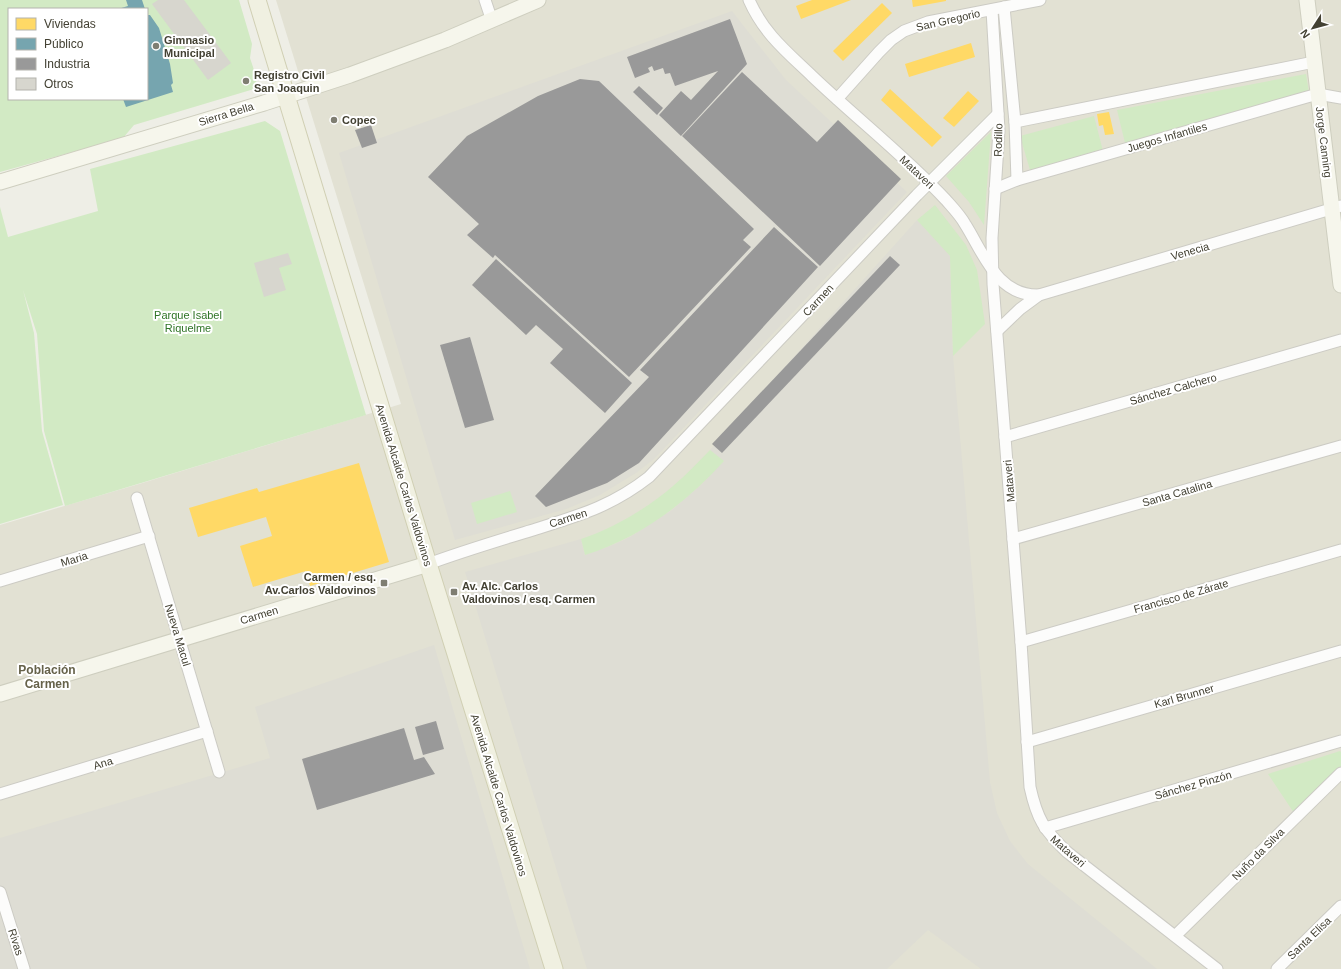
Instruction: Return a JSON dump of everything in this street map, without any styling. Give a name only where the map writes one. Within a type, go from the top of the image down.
[{"type":"main road","name":"Avenida Alcalde Carlos Valdovinos","points":[[257,0],[428,564],[554,969]]},
{"type":"street","points":[[485,0],[492,21]]},
{"type":"street","name":"Sierra Bella","points":[[0,182],[286,95],[391,60],[492,21],[538,0]]},
{"type":"street","name":"San Gregorio","points":[[837,99],[879,52],[904,31],[928,22],[1040,0]]},
{"type":"street","name":"Jorge Canning","points":[[1307,0],[1318,94],[1337,207],[1341,285]]},
{"type":"street","name":"Mataveri","points":[[750,2],[770,35],[837,99],[930,183],[960,216],[994,271],[993,284],[1021,642],[1030,787],[1035,807],[1048,833],[1068,852],[1217,969]]},
{"type":"street","name":"Rodillo","points":[[1004,7],[1015,122],[1017,180]]},
{"type":"street","name":"Rodillo","points":[[992,10],[999,130],[992,238],[994,271]]},
{"type":"street","points":[[1015,122],[1314,62]]},
{"type":"street","name":"Juegos Infantiles","points":[[995,189],[1017,180],[1318,94],[1341,98]]},
{"type":"street","name":"Carmen","points":[[0,694],[428,564],[588,513],[621,496],[641,483],[658,469],[930,183],[998,114]]},
{"type":"street","name":"Venecia","points":[[997,331],[1020,309],[1039,295],[1337,207]]},
{"type":"street","name":"Venecia","points":[[994,271],[1002,282],[1014,290],[1027,294],[1039,295]]},
{"type":"street","name":"Sánchez Calchero","points":[[1005,437],[1341,340]]},
{"type":"street","name":"Santa Catalina","points":[[1013,539],[1341,446]]},
{"type":"street","name":"Nueva Macul","points":[[137,498],[219,772]]},
{"type":"street","name":"Maria","points":[[0,581],[149,536]]},
{"type":"street","name":"Francisco de Zárate","points":[[1021,642],[1341,550]]},
{"type":"street","name":"Karl Brunner","points":[[1027,742],[1341,651]]},
{"type":"street","name":"Ana","points":[[0,794],[207,731]]},
{"type":"street","name":"Sánchez Pinzón","points":[[1045,828],[1341,741]]},
{"type":"street","name":"Nuño da Silva","points":[[1175,936],[1341,773]]},
{"type":"street","name":"Rivas","points":[[0,892],[24,969]]},
{"type":"street","name":"Santa Elisa","points":[[1277,969],[1341,906]]},
{"type":"shaded area","points":[[276,0],[1341,0],[1341,969],[0,969],[0,525],[401,404]]},
{"type":"shaded area","points":[[732,11],[786,80],[907,192],[654,459],[636,473],[600,495],[566,509],[455,540],[339,153]]},
{"type":"shaded area","points":[[917,220],[950,256],[953,356],[990,782],[997,813],[1010,841],[1028,864],[1157,969],[981,969],[928,930],[887,969],[587,969],[465,572],[581,539],[585,555],[630,537],[672,510],[701,485],[724,461],[710,450]]},
{"type":"shaded area","points":[[434,645],[530,969],[0,969],[0,838],[270,758],[255,707]]},
{"type":"green space","points":[[0,0],[239,0],[252,44],[250,58],[257,79],[254,89],[134,125],[123,138],[0,172]]},
{"type":"green space","points":[[1306,74],[1309,92],[1125,143],[1117,110]]},
{"type":"green space","points":[[1094,116],[1103,151],[1030,170],[1020,136]]},
{"type":"green space","name":"Parque Isabel Riquelme","points":[[265,121],[280,131],[366,415],[65,506],[44,431],[37,334],[23,290],[34,333],[42,431],[63,505],[0,524],[0,207],[8,237],[98,211],[90,169]]},
{"type":"green space","points":[[991,132],[984,225],[969,202],[946,176]]},
{"type":"green space","points":[[935,205],[966,245],[977,270],[985,324],[953,356],[950,256],[917,220]]},
{"type":"green space","points":[[710,450],[724,461],[678,505],[643,529],[625,539],[585,555],[581,539],[605,530],[641,510],[678,482]]},
{"type":"green space","points":[[510,491],[517,512],[477,524],[471,503]]},
{"type":"green space","points":[[1340,751],[1341,766],[1294,813],[1268,774]]},
{"type":"building: Viviendas","points":[[812,0],[851,0],[801,19],[796,6]]},
{"type":"building: Viviendas","points":[[912,0],[946,0],[946,1],[913,7]]},
{"type":"building: Viviendas","points":[[882,3],[892,13],[843,61],[833,51]]},
{"type":"building: Viviendas","points":[[971,43],[975,57],[909,77],[905,64]]},
{"type":"building: Viviendas","points":[[890,89],[942,137],[932,147],[881,100]]},
{"type":"building: Viviendas","points":[[968,91],[979,101],[954,127],[943,118]]},
{"type":"building: Viviendas","points":[[1109,112],[1114,134],[1105,135],[1103,125],[1099,126],[1097,114]]},
{"type":"building: Viviendas","points":[[359,463],[389,562],[310,586],[306,571],[253,587],[240,546],[272,536],[266,517],[198,537],[189,508],[257,488],[259,492]]},
{"type":"building: Público","name":"Gimnasio Municipal","points":[[126,0],[142,0],[145,8],[121,8],[128,6]]},
{"type":"building: Público","name":"Gimnasio Municipal","points":[[148,15],[150,15],[159,28],[170,64],[173,83],[171,85],[173,92],[148,100]]},
{"type":"building: Público","name":"Gimnasio Municipal","points":[[123,100],[148,100],[126,107]]},
{"type":"building: Industria","points":[[730,19],[747,64],[681,136],[659,115],[681,91],[691,100],[718,71],[675,86],[670,73],[665,74],[663,68],[654,71],[652,66],[648,68],[650,72],[635,78],[627,57]]},
{"type":"building: Industria","points":[[742,72],[817,142],[838,120],[901,179],[820,266],[682,136]]},
{"type":"building: Industria","points":[[580,79],[599,81],[754,229],[743,240],[751,247],[629,377],[495,255],[493,258],[467,235],[479,224],[428,177],[467,136],[538,96]]},
{"type":"building: Industria","points":[[639,86],[663,108],[657,115],[633,92]]},
{"type":"building: Industria","points":[[371,125],[377,143],[362,148],[355,130]]},
{"type":"building: Industria","points":[[774,227],[818,267],[639,463],[607,483],[546,507],[535,496],[649,377],[640,370]]},
{"type":"building: Industria","points":[[890,256],[900,265],[722,453],[712,444]]},
{"type":"building: Industria","points":[[496,259],[632,383],[605,413],[550,363],[563,349],[536,325],[526,335],[472,285]]},
{"type":"building: Industria","points":[[470,337],[494,420],[465,428],[440,345]]},
{"type":"building: Industria","points":[[436,721],[444,749],[423,755],[415,727]]},
{"type":"building: Industria","points":[[404,728],[414,760],[424,757],[435,774],[317,810],[302,759]]},
{"type":"building: Otros","points":[[158,0],[184,0],[231,63],[208,80],[152,4]]},
{"type":"building: Otros","points":[[288,253],[292,264],[279,268],[286,290],[264,297],[254,263]]},
{"type":"place","name":"Gimnasio Municipal","points":[[156,46]]},
{"type":"place","name":"Registro Civil San Joaquin","points":[[246,81]]},
{"type":"place","name":"Copec","points":[[334,120]]},
{"type":"place","name":"Carmen / esq. Av.Carlos Valdovinos","points":[[384,583]]},
{"type":"place","name":"Av. Alc. Carlos Valdovinos / esq. Carmen","points":[[454,592]]},
{"type":"district","name":"Población Carmen","points":[[47,677]]}]
